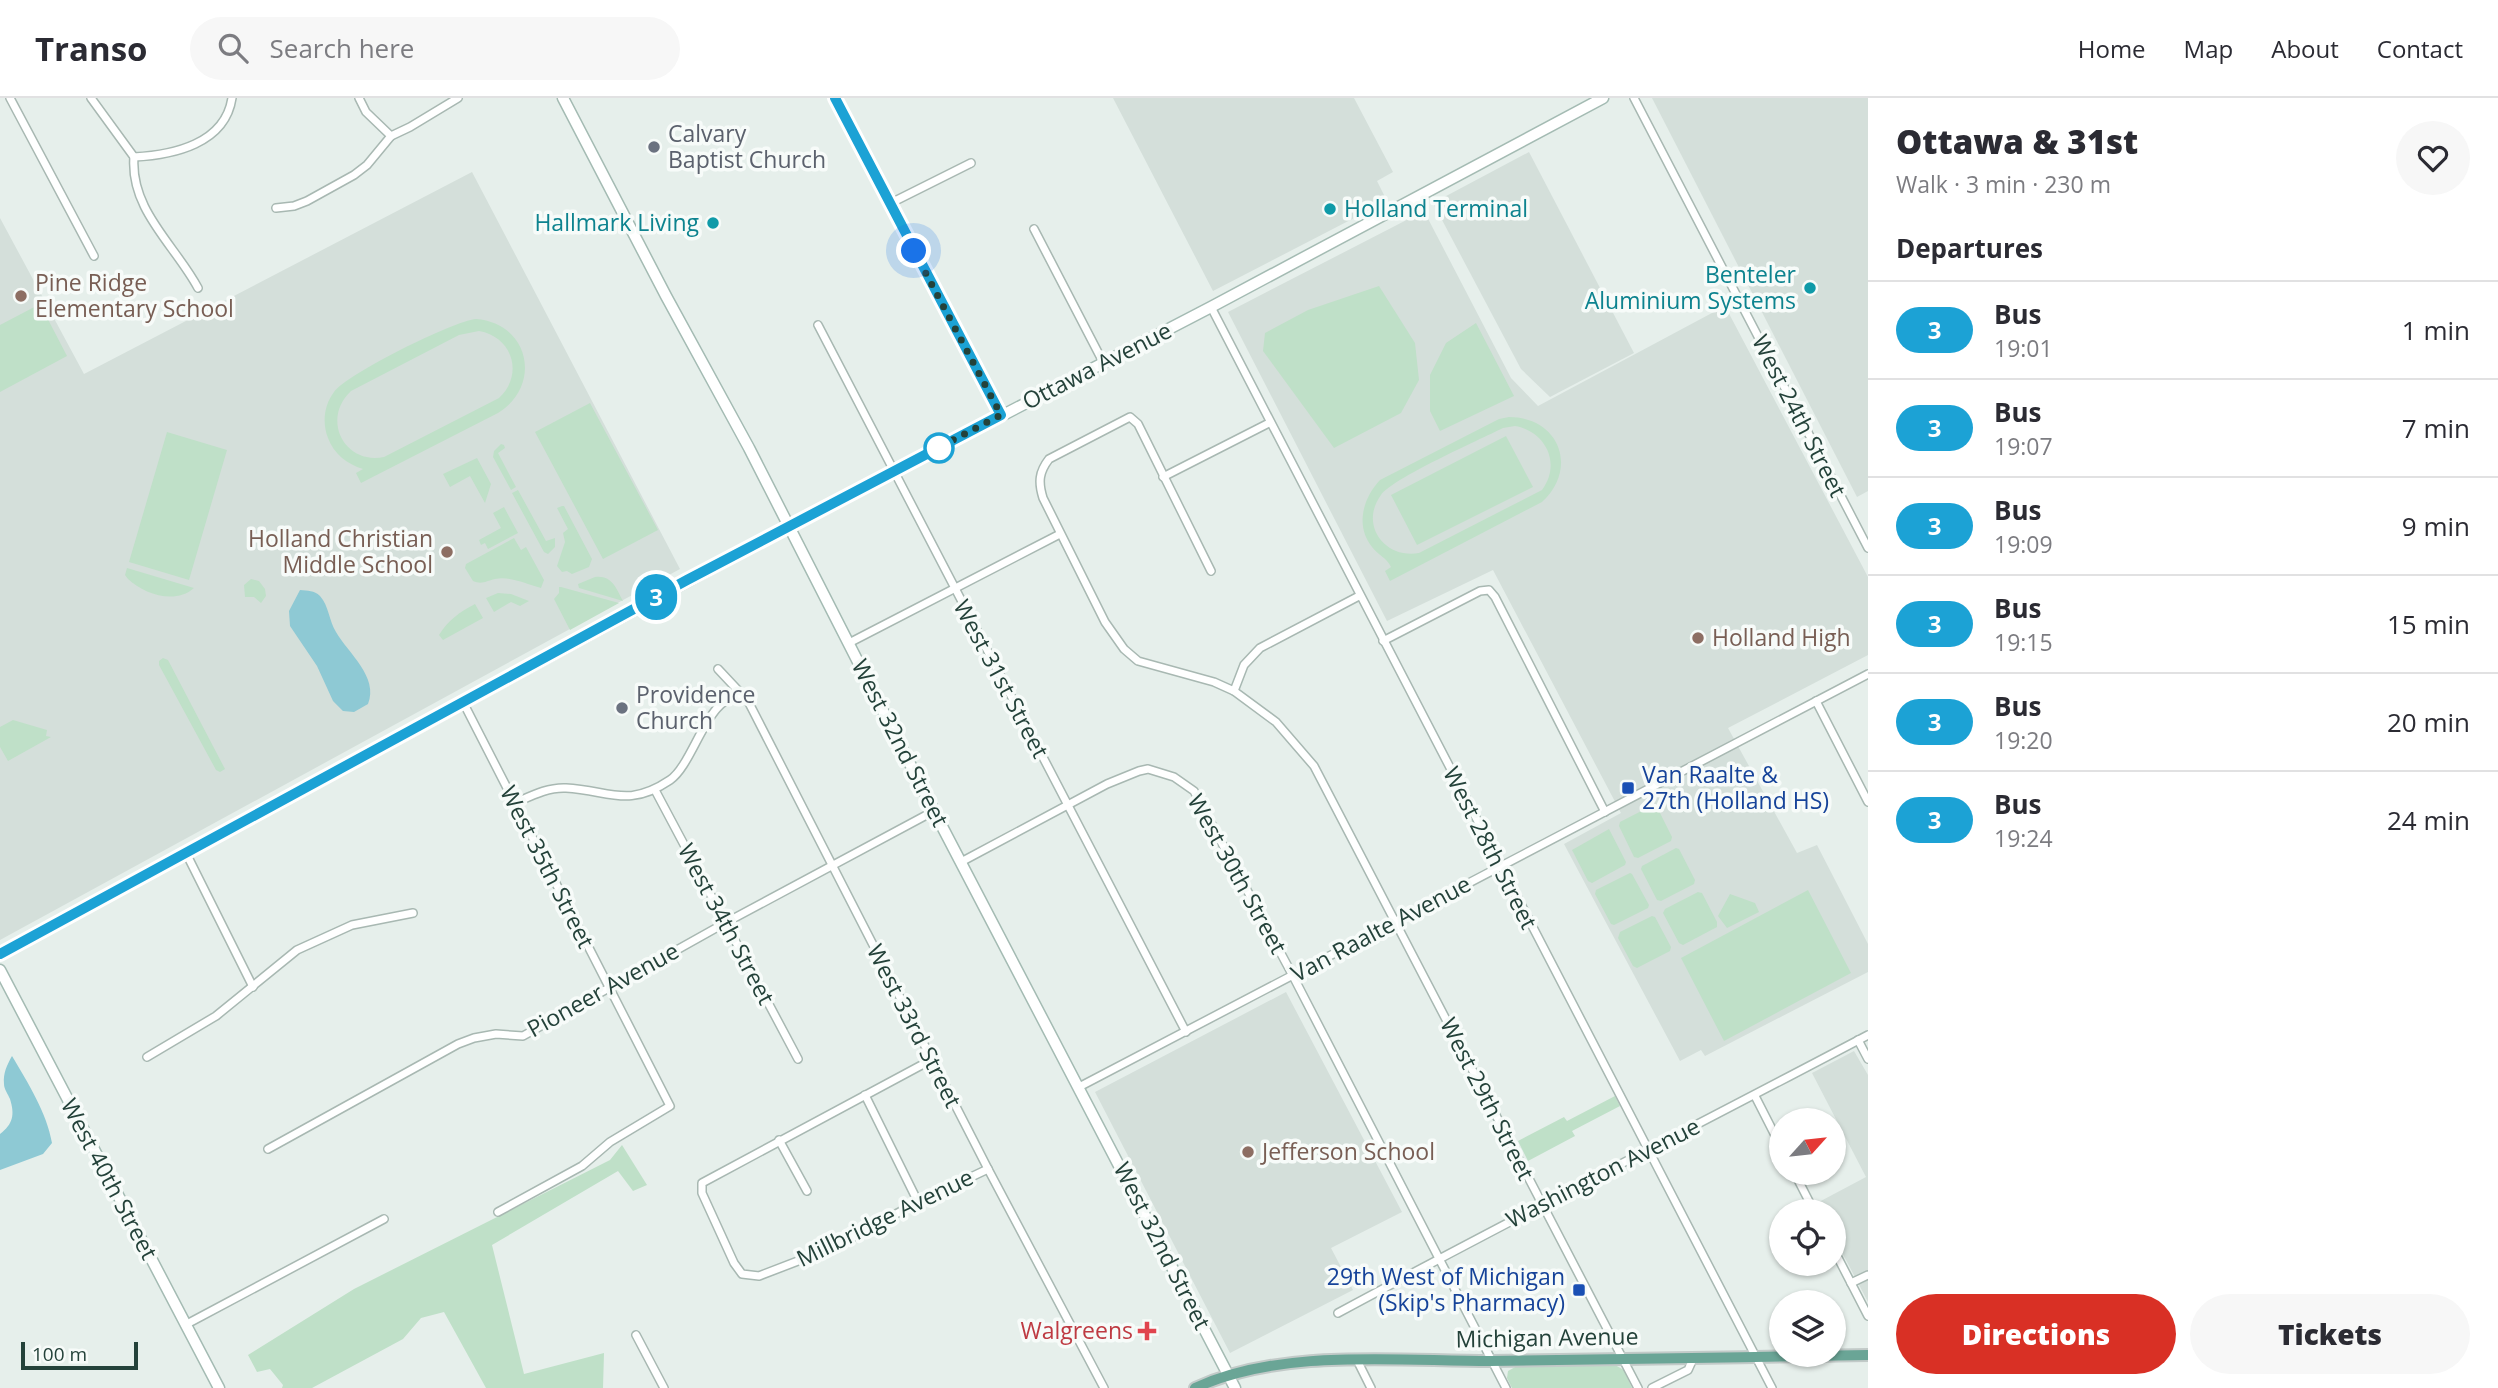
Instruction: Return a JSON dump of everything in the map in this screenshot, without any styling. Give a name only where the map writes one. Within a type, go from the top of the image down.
[{"type":"main road","name":"Michigan Avenue","points":[[1195,1388],[1228,1375],[1281,1363],[1868,1355]]},
{"type":"street","points":[[10,98],[94,256]]},
{"type":"street","points":[[91,98],[134,157],[133,170],[144,209],[178,254],[198,288]]},
{"type":"street","points":[[134,157],[165,156],[215,132],[230,112],[232,98]]},
{"type":"street","points":[[359,98],[366,112],[391,136]]},
{"type":"street","points":[[276,208],[307,201],[354,176],[391,136],[457,98]]},
{"type":"street","name":"West 32nd Street","points":[[563,98],[789,526],[934,811],[1235,1388]]},
{"type":"street","points":[[835,98],[1001,415]]},
{"type":"street","name":"Ottawa Avenue","points":[[0,954],[789,526],[1211,307],[1603,98]]},
{"type":"street","name":"West 24th Street","points":[[1633,98],[1868,548]]},
{"type":"street","points":[[889,204],[971,163]]},
{"type":"street","points":[[1034,229],[1102,362]]},
{"type":"street","name":"West 28th Street","points":[[1211,307],[1772,1388]]},
{"type":"street","name":"West 31st Street","points":[[818,325],[1186,1032]]},
{"type":"street","name":"West 29th Street","points":[[1163,477],[1138,424],[1130,417],[1049,459],[1039,478],[1043,498],[1113,636],[1131,655],[1154,667],[1214,682],[1234,691],[1276,722],[1314,766],[1638,1388]]},
{"type":"street","points":[[1211,571],[1163,477],[1269,423]]},
{"type":"street","points":[[849,643],[1060,534]]},
{"type":"street","points":[[1383,640],[1480,591],[1489,590],[1605,812]]},
{"type":"street","points":[[1234,691],[1244,665],[1260,648],[1359,596]]},
{"type":"street","name":"West 33rd Street","points":[[718,669],[748,701],[931,1060],[1104,1388]]},
{"type":"street","name":"Van Raalte Avenue","points":[[1079,1087],[1868,674]]},
{"type":"street","points":[[514,803],[540,791],[565,788],[620,797],[655,790],[680,773],[712,713],[721,703],[741,697],[748,701]]},
{"type":"street","points":[[1816,701],[1868,802]]},
{"type":"street","name":"West 35th Street","points":[[463,702],[670,1106],[610,1142],[582,1166],[498,1212]]},
{"type":"street","name":"West 30th Street","points":[[1068,805],[1107,784],[1148,769],[1174,776],[1194,791],[1506,1388]]},
{"type":"street","name":"West 34th Street","points":[[655,790],[798,1059]]},
{"type":"street","points":[[961,862],[1068,805]]},
{"type":"street","name":"Pioneer Avenue","points":[[268,1149],[458,1044],[496,1034],[523,1035],[934,811]]},
{"type":"street","points":[[186,853],[253,987]]},
{"type":"street","points":[[147,1056],[199,1029],[297,950],[334,931],[413,913]]},
{"type":"street","name":"West 40th Street","points":[[0,970],[219,1388]]},
{"type":"street","name":"Washington Avenue","points":[[1338,1312],[1868,1035]]},
{"type":"street","points":[[1858,1040],[1868,1059]]},
{"type":"street","points":[[807,1191],[779,1140],[931,1060]]},
{"type":"street","points":[[865,1095],[918,1202]]},
{"type":"street","points":[[1755,1096],[1769,1123]]},
{"type":"street","name":"Millbridge Avenue","points":[[779,1140],[700,1185],[734,1263],[742,1274],[759,1276],[823,1252],[988,1169]]},
{"type":"street","points":[[185,1325],[384,1219]]},
{"type":"street","points":[[1846,1273],[1868,1316]]},
{"type":"street","points":[[1851,1283],[1868,1275]]},
{"type":"street","points":[[636,1335],[664,1388]]},
{"type":"street","points":[[1652,1388],[1688,1370],[1693,1359]]},
{"type":"street","points":[[1357,1360],[1371,1388]]},
{"type":"shaded area","name":"Holland Terminal","points":[[1113,98],[1354,98],[1393,172],[1377,181],[1387,201],[1213,291]]},
{"type":"shaded area","points":[[1652,98],[1868,98],[1868,491],[1857,497]]},
{"type":"shaded area","points":[[1529,152],[1634,353],[1550,397],[1521,369],[1433,203]]},
{"type":"shaded area","points":[[472,172],[680,569],[0,940],[0,218],[84,374]]},
{"type":"shaded area","name":"Holland High","points":[[1424,211],[1511,378],[1538,406],[1725,306],[1868,577],[1868,655],[1728,728],[1797,853],[1817,845],[1868,944],[1868,972],[1705,1056],[1701,1050],[1680,1061],[1564,844],[1621,813],[1493,570],[1387,621],[1228,312]]},
{"type":"shaded area","name":"Jefferson School","points":[[1286,992],[1402,1212],[1331,1248],[1353,1290],[1230,1353],[1095,1092]]},
{"type":"shaded area","points":[[1854,1051],[1868,1075],[1868,1302],[1846,1260],[1846,1199],[1825,1199],[1866,1177],[1846,1138],[1846,1108],[1830,1108],[1812,1073]]},
{"type":"green space","points":[[1379,286],[1415,343],[1419,380],[1401,413],[1334,448],[1263,351],[1265,333],[1308,310]]},
{"type":"green space","points":[[40,304],[67,356],[0,392],[0,325]]},
{"type":"green space","points":[[476,319],[494,323],[508,331],[518,343],[524,357],[525,372],[521,387],[512,401],[498,413],[361,483],[356,473],[363,469],[342,458],[328,438],[325,414],[334,392],[358,373],[424,338]],"holes":[[[479,331],[491,335],[507,349],[513,368],[507,389],[499,398],[384,457],[370,458],[348,447],[341,437],[338,414],[342,402],[351,391],[459,335]]]},
{"type":"green space","points":[[1476,323],[1514,396],[1440,431],[1430,411],[1430,375],[1446,343]]},
{"type":"green space","points":[[590,403],[658,530],[603,559],[535,432]]},
{"type":"green space","points":[[1499,419],[1526,419],[1551,435],[1561,460],[1553,489],[1542,502],[1390,581],[1385,571],[1391,567],[1372,547],[1364,530],[1363,512],[1374,487],[1380,480]],"holes":[[[1515,426],[1526,429],[1542,441],[1550,459],[1548,480],[1542,490],[1419,553],[1396,551],[1379,538],[1374,528],[1375,506],[1389,488],[1419,469],[1503,428]]]},
{"type":"green space","points":[[167,432],[227,450],[189,580],[129,562]]},
{"type":"green space","points":[[1506,436],[1533,487],[1417,545],[1391,495]]},
{"type":"green space","points":[[501,444],[505,448],[498,453],[516,487],[511,490],[493,457],[494,451]]},
{"type":"green space","points":[[477,458],[491,484],[485,503],[470,476],[450,487],[443,474]]},
{"type":"green space","points":[[518,490],[546,541],[555,538],[555,547],[548,554],[544,552],[512,493]]},
{"type":"green space","points":[[562,506],[592,559],[589,567],[572,574],[562,572],[557,566],[565,542],[563,533],[568,529],[557,508]]},
{"type":"green space","points":[[504,507],[518,533],[488,549],[485,543],[481,545],[479,540],[501,528],[493,513]]},
{"type":"green space","points":[[514,538],[521,550],[526,547],[544,580],[541,588],[507,579],[482,583],[473,581],[465,568],[466,564]]},
{"type":"green space","points":[[127,568],[194,588],[178,596],[160,596],[142,589],[128,579],[125,575]]},
{"type":"green space","points":[[595,577],[609,580],[623,601],[579,588],[578,584]]},
{"type":"green space","points":[[251,579],[259,581],[265,589],[266,596],[261,603],[254,597],[245,597],[244,585]]},
{"type":"green space","points":[[559,587],[619,603],[570,630],[554,599],[559,593]]},
{"type":"green space","points":[[498,593],[511,594],[529,601],[520,606],[511,602],[494,612],[486,598]]},
{"type":"green space","points":[[475,604],[483,618],[443,640],[439,635],[446,625]]},
{"type":"green space","points":[[163,658],[168,660],[225,769],[220,772],[216,770],[159,665]]},
{"type":"green space","points":[[13,720],[47,730],[46,736],[51,737],[8,761],[0,747],[0,727]]},
{"type":"green space","points":[[1653,805],[1657,807],[1672,837],[1671,841],[1638,858],[1634,857],[1619,826],[1620,822]]},
{"type":"green space","points":[[1609,829],[1626,862],[1592,883],[1588,881],[1572,850]]},
{"type":"green space","points":[[1676,848],[1695,880],[1694,884],[1661,901],[1657,900],[1641,869],[1642,866]]},
{"type":"green space","points":[[1630,873],[1649,905],[1648,908],[1614,925],[1611,924],[1595,894],[1596,890]]},
{"type":"green space","points":[[1808,890],[1851,973],[1724,1041],[1681,958]]},
{"type":"green space","points":[[1698,892],[1702,893],[1717,927],[1683,945],[1679,943],[1663,913],[1665,909]]},
{"type":"green space","points":[[1730,894],[1755,903],[1759,912],[1727,928],[1718,916]]},
{"type":"green space","points":[[1652,916],[1671,947],[1670,951],[1637,968],[1633,966],[1618,938],[1620,932]]},
{"type":"green space","points":[[1615,1096],[1620,1106],[1572,1131],[1575,1136],[1528,1161],[1518,1141],[1564,1117],[1567,1121]]},
{"type":"green space","points":[[622,1145],[647,1185],[633,1191],[618,1171],[492,1245],[524,1374],[604,1353],[603,1388],[486,1388],[444,1312],[421,1318],[403,1339],[312,1388],[282,1388],[283,1385],[270,1369],[257,1372],[248,1355],[354,1289],[610,1160]]},
{"type":"green space","points":[[1615,1365],[1624,1370],[1632,1388],[1512,1388],[1507,1378],[1508,1371],[1517,1366]]},
{"type":"water","points":[[300,590],[320,596],[336,632],[366,675],[370,694],[368,704],[354,712],[343,711],[333,701],[317,666],[290,626],[289,611]]},
{"type":"water","points":[[12,1056],[41,1109],[52,1143],[43,1154],[0,1170],[0,1134],[8,1127],[12,1114],[4,1080]]},
{"type":"bus line","name":"3","points":[[0,954],[687,580],[1001,415],[835,98]]},
{"type":"place","name":"Calvary Baptist Church","points":[[654,147]]},
{"type":"place","name":"Holland Terminal","points":[[1330,209]]},
{"type":"place","name":"Hallmark Living","points":[[713,223]]},
{"type":"place","name":"Benteler Aluminium Systems","points":[[1810,288]]},
{"type":"place","name":"Pine Ridge Elementary School","points":[[21,296]]},
{"type":"place","name":"Holland Christian Middle School","points":[[447,552]]},
{"type":"place","name":"Holland High","points":[[1698,638]]},
{"type":"place","name":"Providence Church","points":[[622,708]]},
{"type":"place","name":"Van Raalte & 27th (Holland HS)","points":[[1628,788]]},
{"type":"place","name":"Jefferson School","points":[[1248,1152]]},
{"type":"place","name":"29th West of Michigan (Skip's Pharmacy)","points":[[1579,1290]]},
{"type":"place","name":"Walgreens","points":[[1147,1331]]},
{"type":"route","points":[[914,251],[1001,415],[930,452],[939,448]]}]
